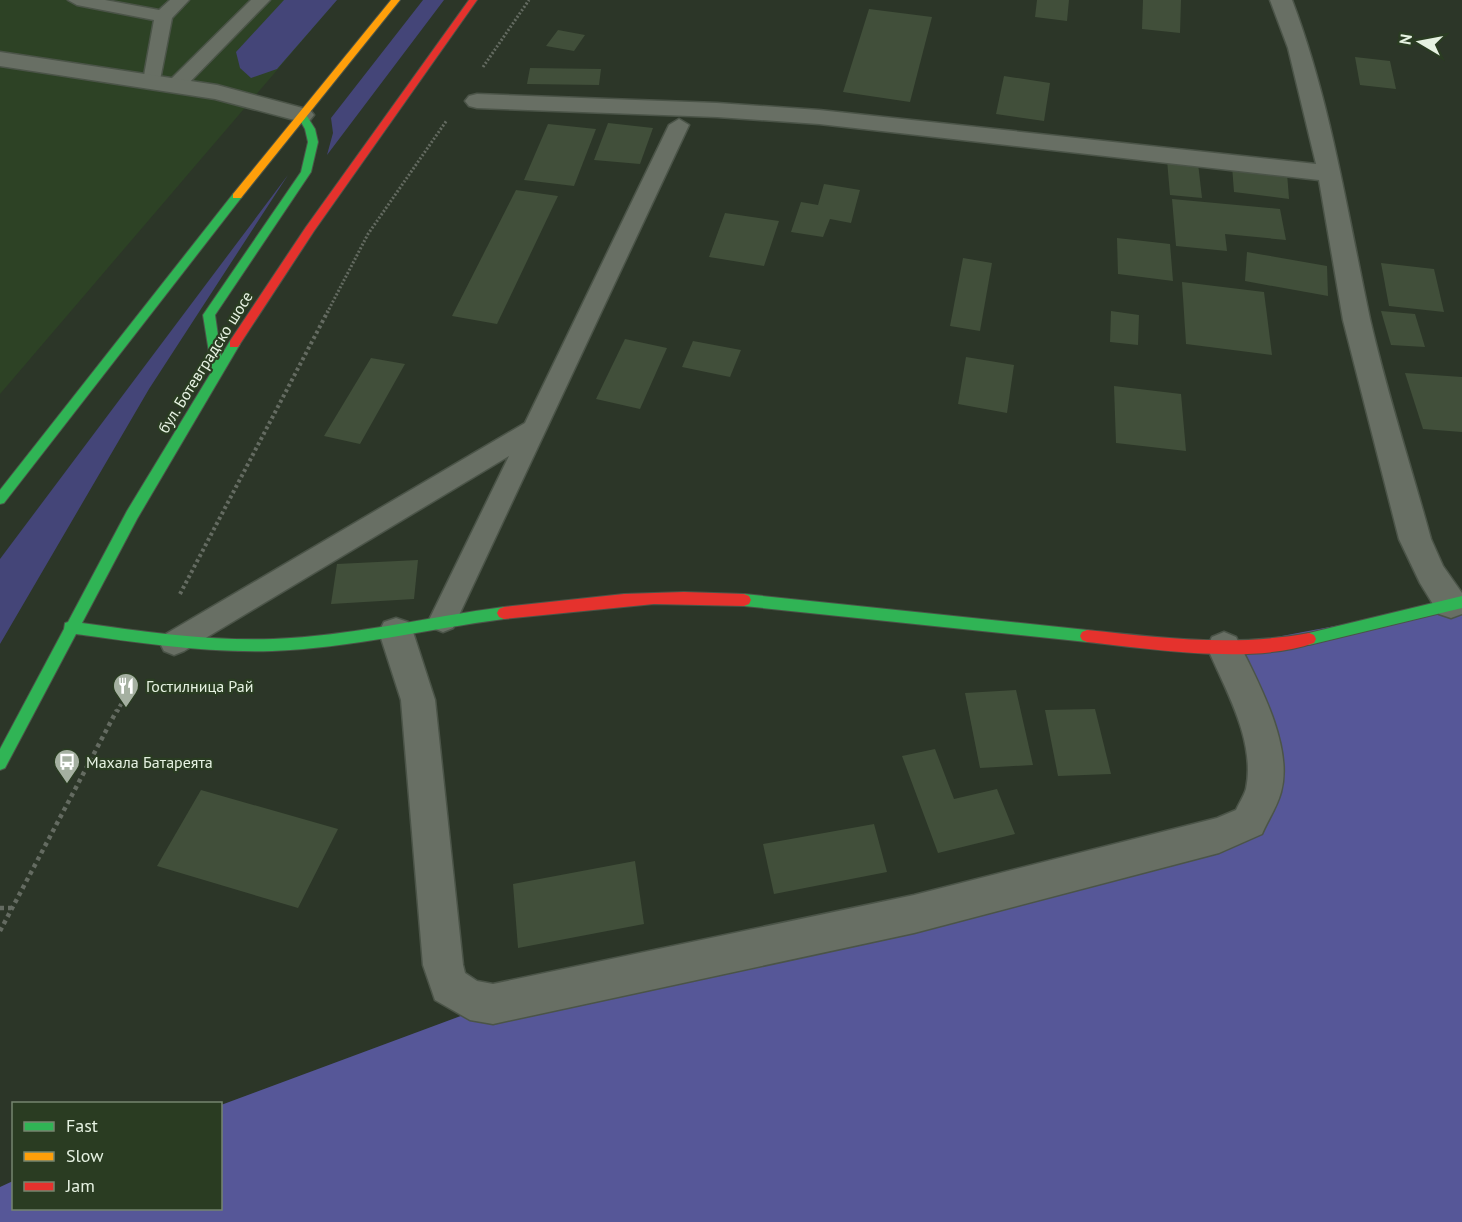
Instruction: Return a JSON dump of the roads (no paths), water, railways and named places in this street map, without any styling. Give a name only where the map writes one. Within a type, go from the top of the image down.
[{"type":"main road","points":[[0,499],[302,115],[396,0]]},
{"type":"main road","name":"бул. Ботевградско шосе","points":[[0,763],[70,627],[218,370],[301,242],[473,0]]},
{"type":"main road","points":[[218,370],[209,315],[306,172],[313,156],[314,140],[311,128],[302,115]]},
{"type":"main road","points":[[70,627],[164,641],[274,645],[396,632],[443,620],[605,602],[721,598],[1138,642],[1224,647],[1290,643],[1457,603]]},
{"type":"street","points":[[1281,0],[1299,48],[1330,173],[1357,320],[1415,539],[1431,574],[1457,603]]},
{"type":"street","points":[[0,59],[177,84],[217,92],[302,115]]},
{"type":"street","points":[[477,101],[717,110],[819,117],[1330,173]]},
{"type":"street","points":[[396,632],[418,700],[443,965],[449,986],[470,1000],[493,1004],[914,914],[1219,835],[1249,822],[1264,790],[1265,755],[1250,708],[1224,647]]},
{"type":"lane","points":[[77,0],[163,16]]},
{"type":"lane","points":[[152,81],[163,16],[180,0]]},
{"type":"lane","points":[[177,84],[261,0]]},
{"type":"lane","points":[[443,620],[679,125]]},
{"type":"lane","points":[[164,641],[533,430]]},
{"type":"place","name":"Гостилница Рай","points":[[126,709]]},
{"type":"place","name":"Махала Батареята","points":[[67,785]]}]
